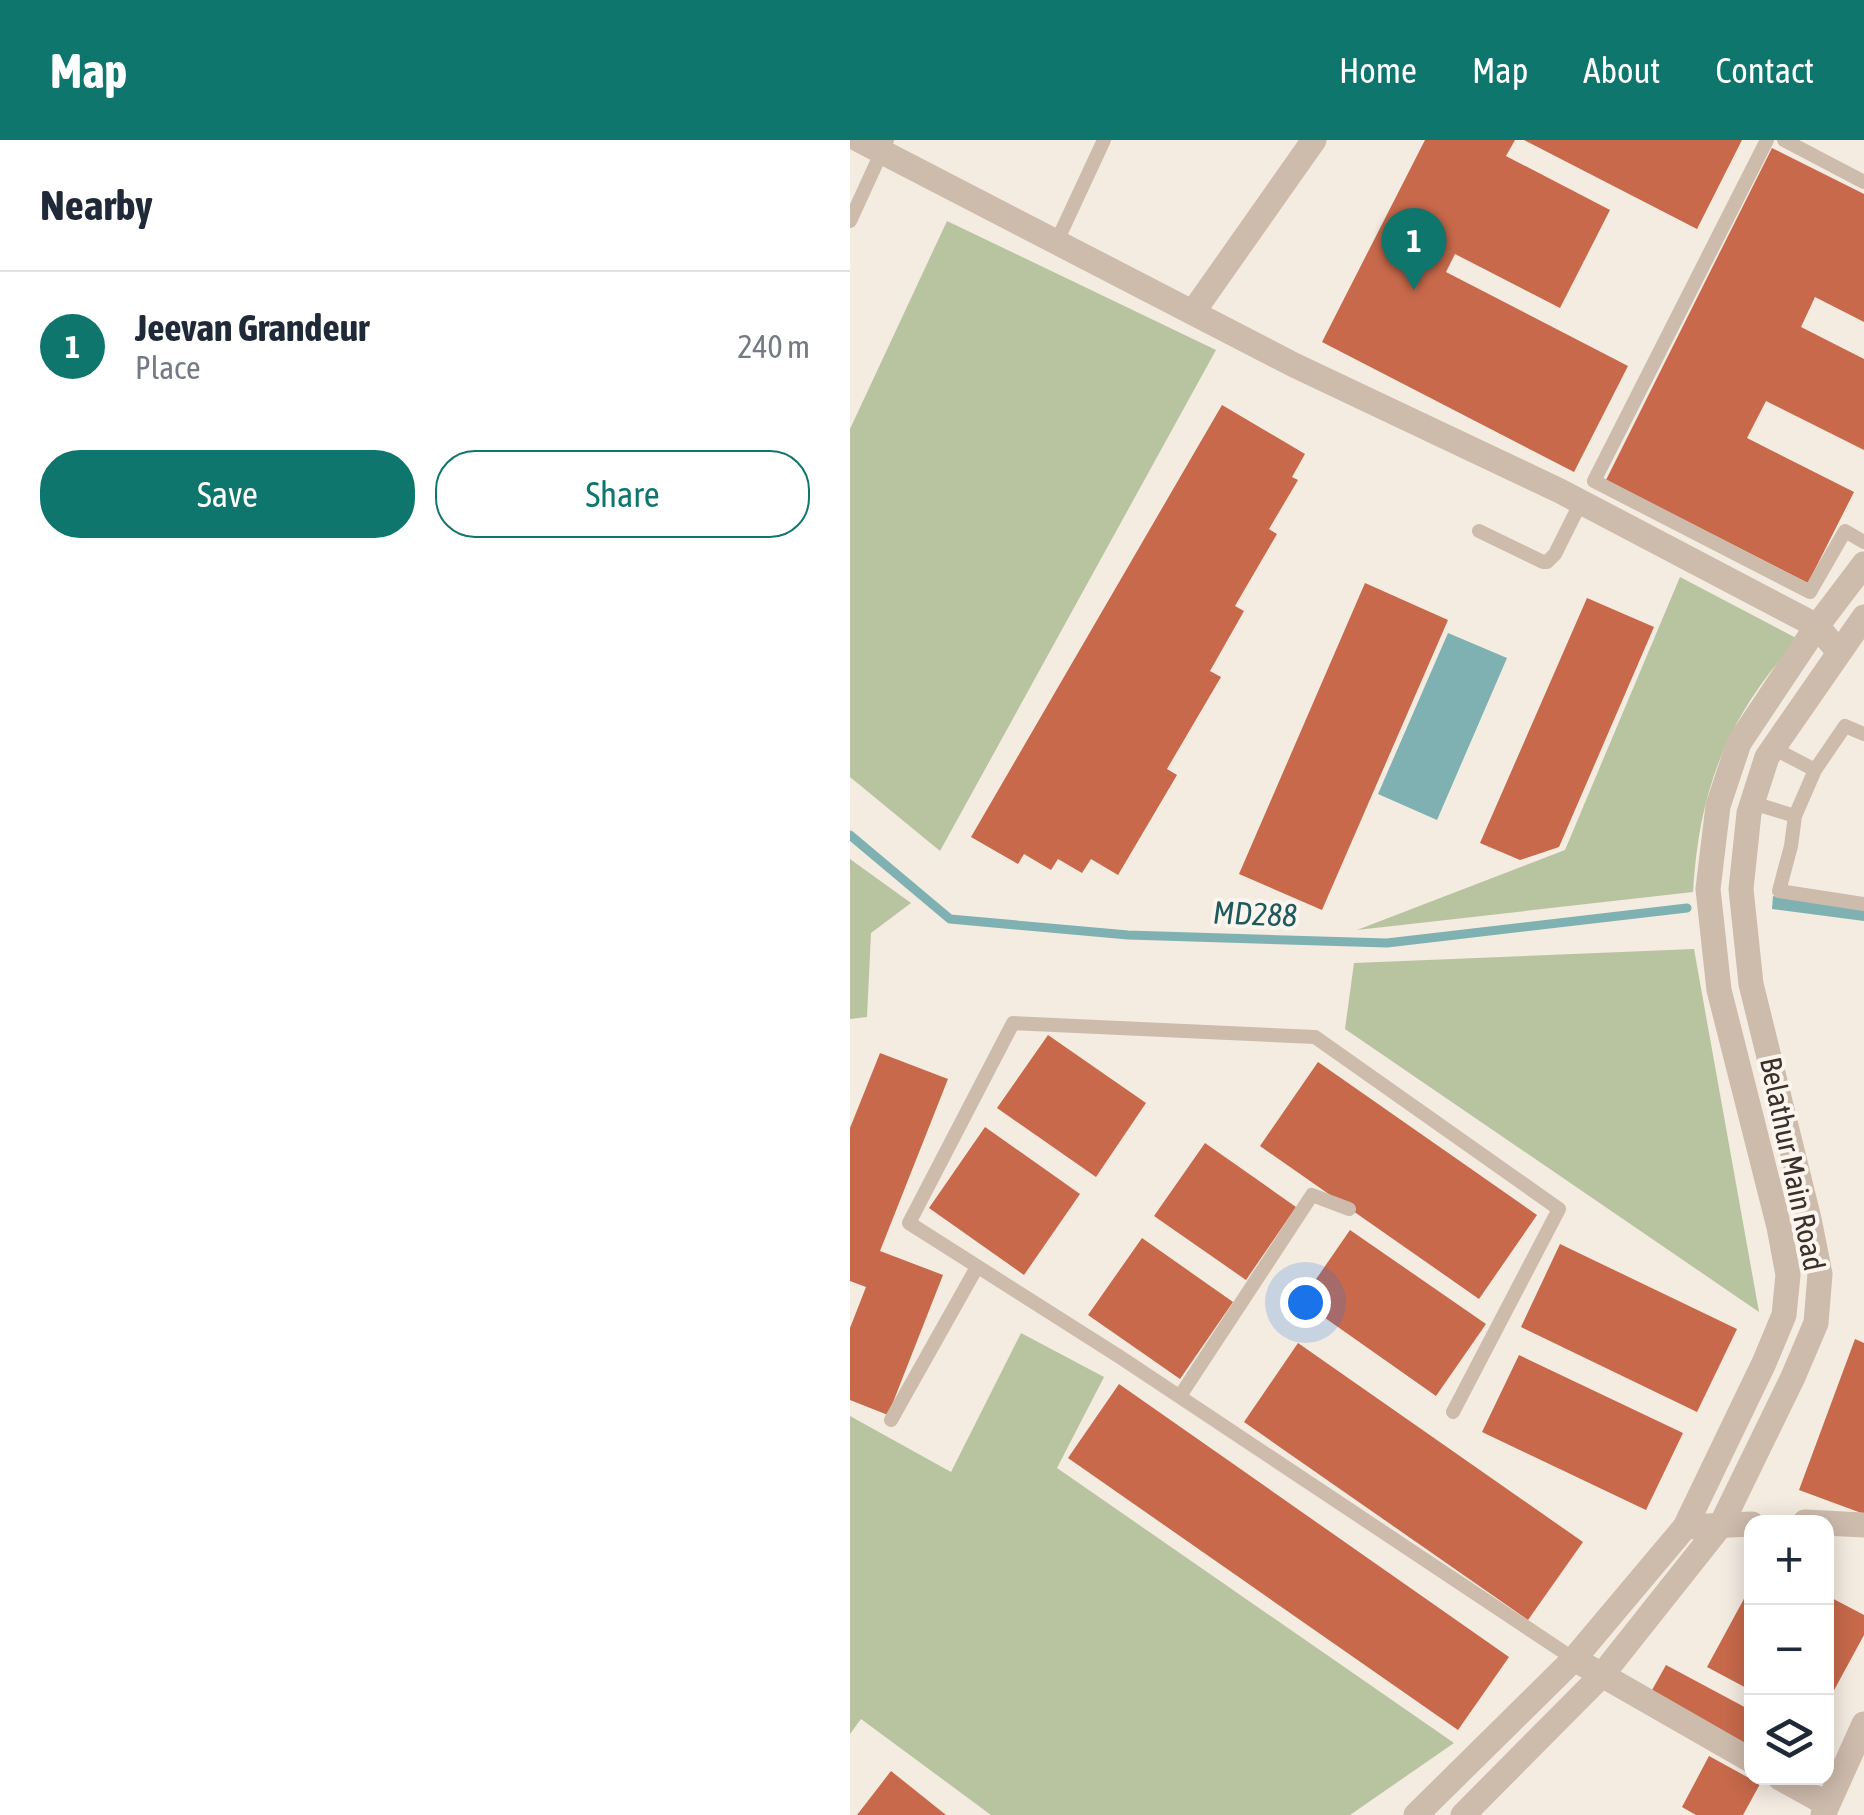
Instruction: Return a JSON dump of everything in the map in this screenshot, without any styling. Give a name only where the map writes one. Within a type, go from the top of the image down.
[{"type":"street","points":[[1193,312],[1314,140]]},
{"type":"street","points":[[871,143],[1294,366],[1582,502],[1818,626],[1838,651]]},
{"type":"street","name":"Belathur Main Road","points":[[1416,1815],[1574,1659],[1685,1527],[1784,1315],[1788,1276],[1719,990],[1708,889],[1718,806],[1739,743],[1864,564]]},
{"type":"street","name":"Belathur Main Road","points":[[1463,1815],[1602,1675],[1720,1526],[1816,1323],[1820,1274],[1750,984],[1741,893],[1749,813],[1767,756],[1864,617]]},
{"type":"street","points":[[1834,1523],[1864,1524]]},
{"type":"street","points":[[1685,1527],[1744,1524]]},
{"type":"street","points":[[1574,1659],[1744,1756]]},
{"type":"street","points":[[1790,1785],[1825,1810],[1864,1724]]},
{"type":"lane","points":[[1057,241],[1104,140]]},
{"type":"lane","points":[[1766,140],[1594,481],[1810,592],[1845,531],[1864,542]]},
{"type":"lane","points":[[1784,140],[1864,182]]},
{"type":"lane","points":[[850,221],[871,143]]},
{"type":"lane","points":[[1478,532],[1548,562],[1582,502]]},
{"type":"lane","points":[[1864,734],[1845,726],[1815,770],[1795,816],[1780,891],[1864,904]]},
{"type":"lane","points":[[1774,748],[1815,770]]},
{"type":"lane","points":[[1753,803],[1795,816]]},
{"type":"lane","points":[[1453,1412],[1559,1209],[1315,1037],[1014,1023],[909,1224],[1180,1396],[1574,1659]]},
{"type":"lane","points":[[1180,1396],[1312,1195],[1349,1209]]},
{"type":"lane","points":[[891,1420],[977,1267]]},
{"type":"green space","points":[[947,221],[1216,350],[940,851],[850,777],[850,429]]},
{"type":"green space","points":[[1680,577],[1798,639],[1753,696],[1721,755],[1702,819],[1693,892],[1357,930],[1565,850]]},
{"type":"green space","points":[[850,859],[911,903],[871,933],[867,1017],[850,1019]]},
{"type":"green space","points":[[1694,949],[1759,1312],[1345,1029],[1354,963]]},
{"type":"green space","points":[[1021,1333],[1104,1377],[1057,1468],[1454,1743],[1350,1815],[991,1815],[861,1719],[850,1734],[850,1416],[951,1472]]},
{"type":"water","points":[[1448,633],[1507,658],[1437,820],[1378,794]]},
{"type":"water","points":[[1773,896],[1864,908],[1864,921],[1772,909]]},
{"type":"building","points":[[1425,140],[1515,140],[1506,156],[1610,210],[1560,308],[1455,254],[1446,272],[1628,366],[1574,472],[1322,342]]},
{"type":"building","points":[[1524,140],[1742,140],[1697,229]]},
{"type":"building","points":[[1772,148],[1864,194],[1864,322],[1815,297],[1801,327],[1864,359],[1864,450],[1766,401],[1747,438],[1854,492],[1808,583],[1606,480]]},
{"type":"building","points":[[1222,405],[1305,454],[1292,477],[1298,480],[1269,529],[1277,534],[1235,606],[1244,611],[1210,671],[1221,677],[1167,769],[1177,775],[1118,875],[1091,859],[1082,873],[1058,859],[1051,870],[1024,854],[1018,864],[971,837]]},
{"type":"building","points":[[1365,583],[1448,620],[1322,910],[1239,874]]},
{"type":"building","points":[[1587,598],[1654,627],[1559,847],[1520,860],[1480,843]]},
{"type":"building","points":[[1048,1035],[1146,1103],[1096,1177],[997,1108]]},
{"type":"building","points":[[880,1053],[948,1079],[880,1251],[943,1275],[888,1415],[850,1400],[850,1328],[866,1287],[850,1281],[850,1128]]},
{"type":"building","points":[[1318,1062],[1537,1215],[1479,1299],[1260,1146]]},
{"type":"building","points":[[985,1127],[1080,1194],[1024,1275],[929,1208]]},
{"type":"building","points":[[1205,1143],[1296,1207],[1246,1280],[1154,1216]]},
{"type":"building","points":[[1350,1230],[1486,1324],[1436,1396],[1301,1301]]},
{"type":"building","points":[[1142,1238],[1233,1302],[1180,1379],[1088,1315]]},
{"type":"building","points":[[1560,1244],[1737,1329],[1697,1412],[1521,1327]]},
{"type":"building","points":[[1855,1339],[1864,1343],[1864,1514],[1799,1490]]},
{"type":"building","points":[[1298,1343],[1583,1542],[1528,1620],[1244,1422]]},
{"type":"building","points":[[1519,1355],[1683,1433],[1646,1510],[1482,1432]]},
{"type":"building","points":[[1119,1384],[1509,1657],[1458,1730],[1068,1458]]},
{"type":"building","points":[[1744,1599],[1744,1687],[1707,1667]]},
{"type":"building","points":[[1834,1599],[1864,1615],[1864,1635],[1834,1690]]},
{"type":"building","points":[[1666,1665],[1744,1707],[1744,1752],[1647,1699]]},
{"type":"building","points":[[1709,1756],[1744,1775],[1744,1785],[1759,1785],[1743,1815],[1696,1815],[1682,1807]]},
{"type":"building","points":[[891,1771],[946,1815],[857,1815]]},
{"type":"waterway","name":"MD288","points":[[850,835],[950,919],[1128,935],[1387,943],[1687,908]]},
{"type":"place","name":"Jeevan Grandeur","points":[[1414,290]]}]
